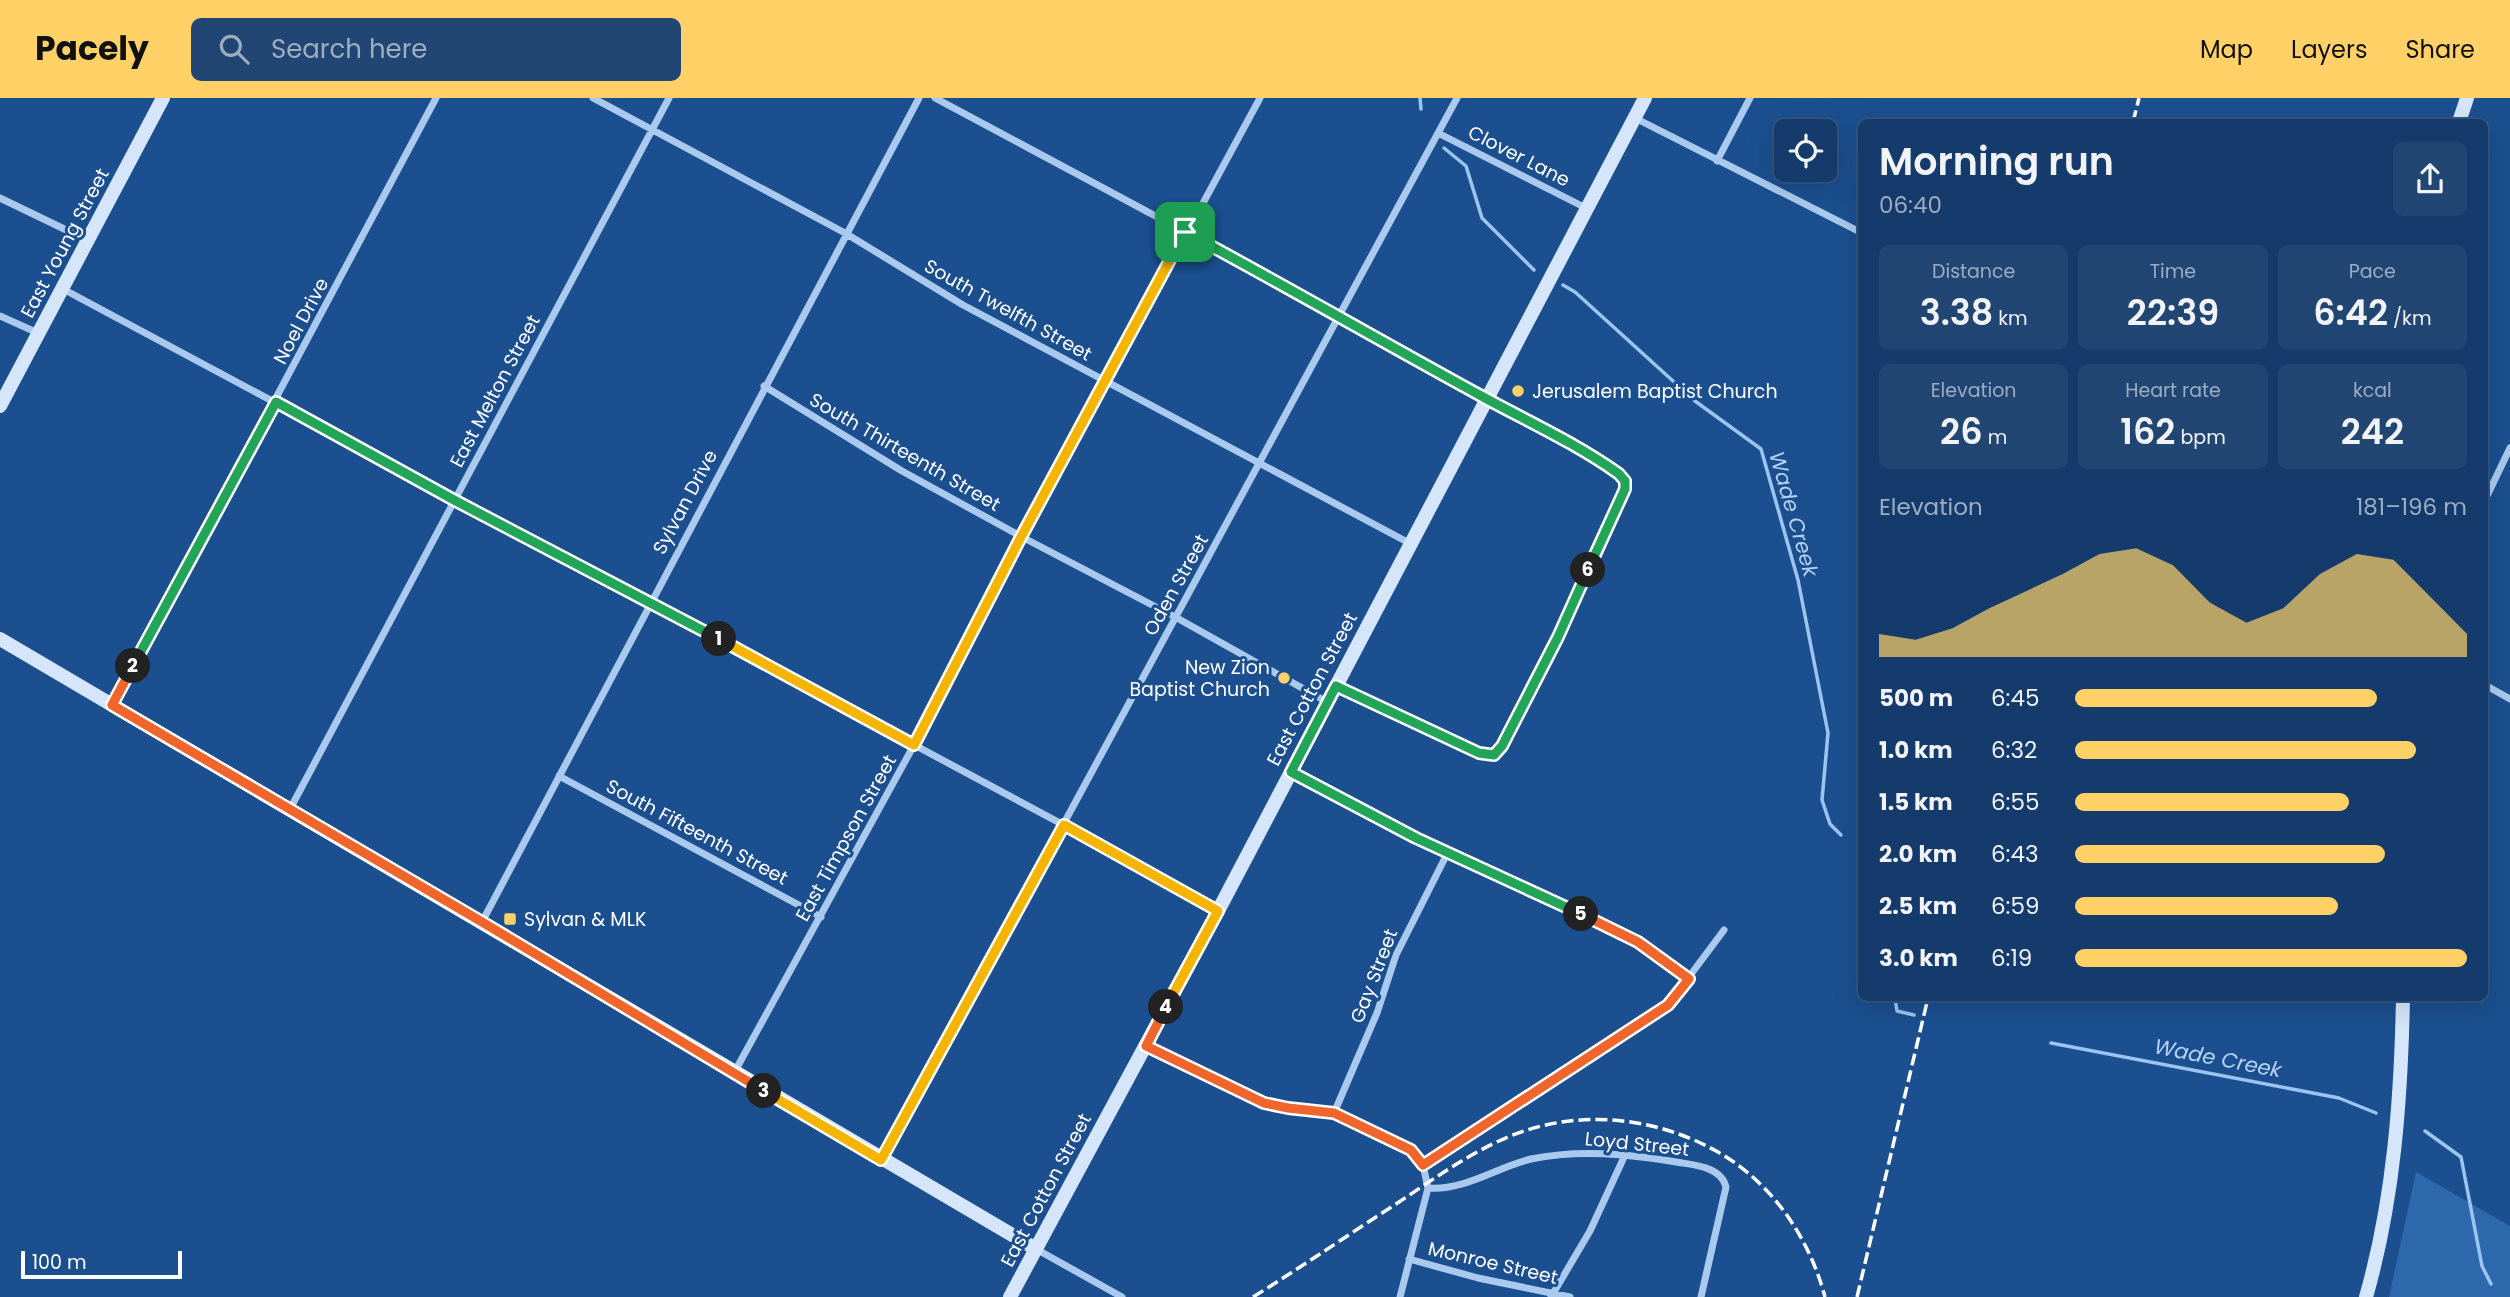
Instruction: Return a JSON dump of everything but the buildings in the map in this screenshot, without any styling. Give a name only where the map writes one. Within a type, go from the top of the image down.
[{"type":"street","name":"East Young Street","points":[[0,406],[163,98]]},
{"type":"street","name":"Noel Drive","points":[[112,705],[436,98]]},
{"type":"street","name":"South Twelfth Street","points":[[593,98],[845,233],[963,305],[1410,544]]},
{"type":"street","name":"East Melton Street","points":[[289,811],[669,98]]},
{"type":"street","name":"Sylvan Drive","points":[[482,922],[845,233],[919,98]]},
{"type":"street","points":[[935,98],[1565,439],[1616,472],[1625,481],[1624,493],[1558,637],[1502,746],[1494,755],[1479,753],[1336,686]]},
{"type":"street","name":"East Timpson Street","points":[[734,1073],[914,745],[1021,537],[1260,98]]},
{"type":"street","name":"Oden Street","points":[[881,1160],[1457,98]]},
{"type":"street","name":"East Cotton Street","points":[[1010,1297],[1218,911],[1645,98]]},
{"type":"street","points":[[1717,161],[1750,98]]},
{"type":"street","points":[[2460,119],[2467,98]]},
{"type":"street","points":[[1634,118],[1858,231]]},
{"type":"street","name":"Clover Lane","points":[[1438,133],[1587,208]]},
{"type":"street","points":[[0,198],[88,240]]},
{"type":"street","points":[[63,289],[454,500],[650,602],[1218,911]]},
{"type":"street","points":[[0,316],[39,333]]},
{"type":"street","name":"South Thirteenth Street","points":[[764,386],[888,464],[1177,618],[1327,702]]},
{"type":"street","points":[[2488,494],[2510,448]]},
{"type":"street","points":[[0,639],[881,1160],[1122,1297]]},
{"type":"street","points":[[2488,687],[2510,699]]},
{"type":"street","points":[[1291,772],[1448,852],[1632,939],[1689,979]]},
{"type":"street","name":"South Fifteenth Street","points":[[559,776],[821,917]]},
{"type":"street","name":"Gay Street","points":[[1334,1113],[1377,1013],[1396,956],[1448,852]]},
{"type":"street","points":[[1423,1165],[1668,1005],[1724,930]]},
{"type":"street","points":[[2366,1297],[2381,1233],[2395,1148],[2403,1001]]},
{"type":"street","points":[[1146,1046],[1264,1103],[1334,1113],[1411,1150],[1423,1165],[1428,1188],[1400,1297]]},
{"type":"street","name":"Loyd Street","points":[[1428,1188],[1448,1187],[1513,1164],[1552,1156],[1593,1152],[1691,1164],[1709,1169],[1720,1175],[1725,1183],[1725,1193],[1701,1297]]},
{"type":"street","points":[[1552,1295],[1585,1240],[1625,1155]]},
{"type":"street","name":"Monroe Street","points":[[1409,1259],[1478,1278],[1570,1297]]},
{"type":"shaded area","points":[[2416,1172],[2510,1226],[2510,1297],[2389,1297]]},
{"type":"waterway","name":"Wade Creek","points":[[1420,98],[1421,109]]},
{"type":"waterway","name":"Wade Creek","points":[[1444,148],[1466,166],[1482,218],[1534,270]]},
{"type":"waterway","name":"Wade Creek","points":[[1563,285],[1575,292],[1695,401],[1761,449],[1798,580],[1828,733],[1822,800],[1830,824],[1841,835]]},
{"type":"waterway","name":"Wade Creek","points":[[1895,1001],[1897,1011],[1914,1015]]},
{"type":"waterway","name":"Wade Creek","points":[[2051,1043],[2339,1098],[2376,1113]]},
{"type":"waterway","name":"Wade Creek","points":[[2425,1131],[2461,1157],[2482,1266],[2491,1284]]},
{"type":"railway","points":[[2134,119],[2139,98]]},
{"type":"railway","points":[[1857,1297],[1927,1001]]},
{"type":"railway","points":[[1253,1297],[1486,1147],[1526,1130],[1581,1120],[1638,1123],[1665,1130],[1692,1139],[1737,1165],[1755,1179],[1786,1214],[1809,1253],[1825,1297]]},
{"type":"place","name":"Jerusalem Baptist Church","points":[[1518,391]]},
{"type":"place","name":"New Zion Baptist Church","points":[[1284,678]]},
{"type":"place","name":"Sylvan & MLK","points":[[510,919]]},
{"type":"route","points":[[1185,232],[1565,439],[1619,474],[1625,481],[1624,493],[1558,637],[1502,746],[1494,755],[1479,753],[1336,686],[1291,772],[1416,838],[1632,939],[1689,979],[1668,1005],[1423,1165],[1411,1150],[1334,1113],[1264,1103],[1146,1046],[1218,911],[1064,825],[881,1160],[112,705],[276,402],[914,745],[1021,537],[1185,232]]}]
